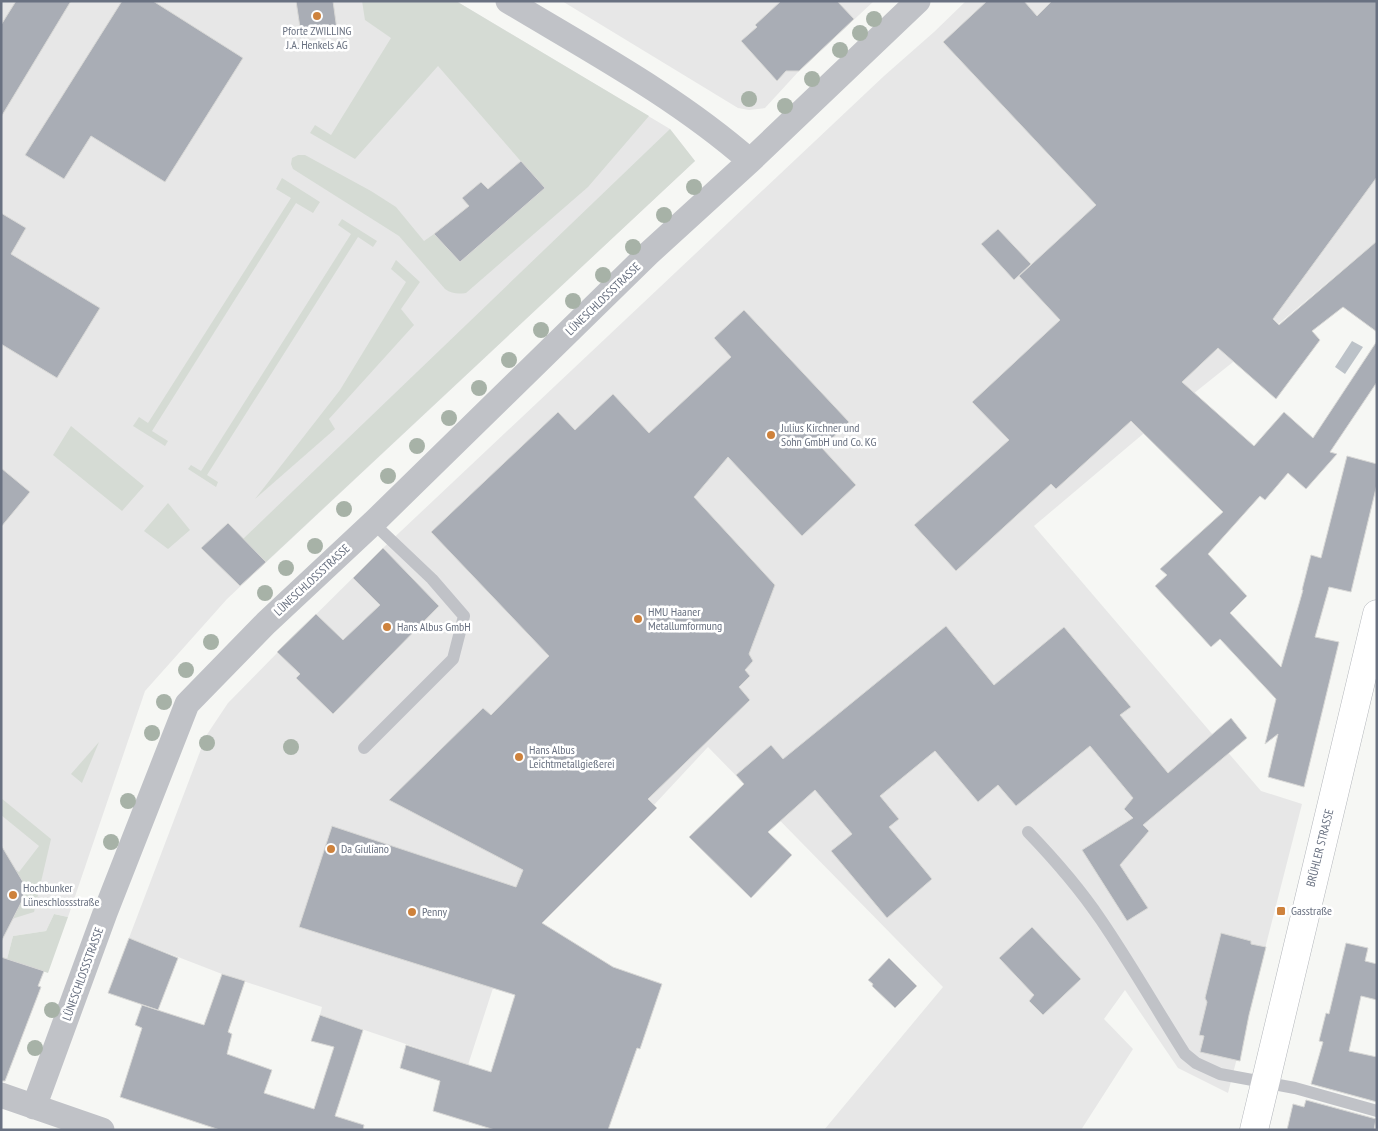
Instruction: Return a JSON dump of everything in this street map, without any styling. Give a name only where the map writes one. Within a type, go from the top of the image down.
[{"type":"main road","name":"BRÜHLER STRASSE","points":[[1254,1130],[1377,614]]},
{"type":"street","points":[[508,1],[640,80],[730,143],[750,161]]},
{"type":"street","name":"LÜNESCHLOSSSTRASSE","points":[[34,1107],[105,913],[187,704],[266,623],[373,523],[648,254],[750,161],[918,1]]},
{"type":"street","points":[[1,1095],[102,1130]]},
{"type":"lane","points":[[364,748],[453,659],[464,616],[432,579],[373,523]]},
{"type":"lane","points":[[1028,832],[1052,857],[1100,919],[1133,969],[1184,1054],[1196,1063],[1220,1074],[1295,1088],[1377,1111]]},
{"type":"shaded area","points":[[1,1],[456,1],[670,129],[695,161],[227,599],[145,691],[68,917],[54,914],[46,931],[13,936],[7,959],[1,957]]},
{"type":"shaded area","points":[[362,1],[456,1],[649,116],[588,187],[466,293],[455,293],[445,289],[399,236],[293,169],[291,164],[292,158],[298,155],[305,155],[371,191],[396,207],[424,241],[434,234],[460,262],[544,188],[438,66],[355,159],[310,133],[315,125],[331,135],[391,38],[365,20]]},
{"type":"shaded area","points":[[562,1],[874,1],[799,71],[765,108],[749,110],[738,108]]},
{"type":"shaded area","points":[[966,1],[1377,1],[1377,241],[1034,526],[1261,791],[1302,804],[1228,1093],[1178,1068],[1125,990],[1104,1019],[1133,1049],[1081,1130],[824,1130],[943,987],[708,747],[570,895],[534,875],[494,985],[468,1065],[320,1015],[322,1007],[222,974],[129,938],[206,736],[228,703],[383,548]]},
{"type":"shaded area","points":[[670,129],[695,161],[266,562],[243,539]]},
{"type":"shaded area","points":[[282,178],[320,202],[313,213],[296,203],[152,431],[168,441],[165,446],[133,426],[139,417],[148,423],[291,198],[276,189]]},
{"type":"shaded area","points":[[342,219],[377,241],[373,247],[358,237],[207,475],[218,482],[216,487],[188,469],[191,465],[201,471],[351,234],[338,225]]},
{"type":"shaded area","points":[[396,260],[420,282],[401,309],[414,325],[329,419],[335,429],[255,499],[340,390],[406,282],[391,269]]},
{"type":"shaded area","points":[[1352,341],[1363,347],[1345,374],[1335,367]]},
{"type":"shaded area","points":[[71,426],[144,486],[122,511],[53,455]]},
{"type":"shaded area","points":[[168,503],[190,530],[168,549],[144,531]]},
{"type":"shaded area","points":[[99,742],[82,783],[71,774]]},
{"type":"shaded area","points":[[1,798],[51,839],[34,912],[2,922],[7,864],[19,872],[39,846],[1,815]]},
{"type":"shaded area","points":[[54,914],[68,917],[48,973],[7,959],[13,936],[46,931]]},
{"type":"building","points":[[16,1],[71,1],[1,117],[1,25]]},
{"type":"building","points":[[122,1],[153,1],[243,58],[165,182],[91,136],[64,179],[25,155]]},
{"type":"building","name":"Pforte ZWILLING J.A. Henkels AG","points":[[296,1],[333,1],[337,30],[301,34]]},
{"type":"building","points":[[781,1],[837,1],[854,19],[799,71],[786,71],[777,81],[741,41]]},
{"type":"building","points":[[987,1],[1024,1],[1037,16],[1052,1],[1377,1],[1377,177],[1273,319],[1279,325],[1377,241],[1377,332],[1343,307],[1312,331],[1320,340],[1276,399],[1218,348],[1182,382],[1254,446],[1284,412],[1313,438],[1377,341],[1377,382],[1330,452],[1337,454],[1306,489],[1288,473],[1265,500],[1260,496],[1208,554],[1247,596],[1230,613],[1281,667],[1311,555],[1321,558],[1347,456],[1377,464],[1377,484],[1351,592],[1329,587],[1315,637],[1339,642],[1304,787],[1268,777],[1278,734],[1265,744],[1276,699],[1220,639],[1211,647],[1155,586],[1167,575],[1160,569],[1223,512],[1131,421],[1056,489],[1051,484],[956,571],[914,525],[1009,440],[972,402],[1060,320],[1019,276],[1096,205],[943,42]]},
{"type":"building","points":[[521,161],[545,188],[460,262],[434,234],[469,206],[462,198],[481,182],[488,189]]},
{"type":"building","points":[[1,213],[26,228],[11,254],[100,308],[57,378],[1,344]]},
{"type":"building","points":[[998,229],[1031,264],[1014,280],[981,244]]},
{"type":"building","points":[[744,310],[849,422],[822,448],[856,485],[802,536],[728,457],[694,497],[775,585],[749,654],[753,661],[745,670],[750,676],[739,687],[750,700],[648,799],[657,808],[542,923],[613,967],[662,984],[640,1049],[637,1048],[608,1130],[495,1130],[433,1111],[440,1081],[400,1068],[406,1045],[491,1072],[515,995],[299,927],[332,826],[516,887],[523,870],[389,800],[483,708],[491,715],[549,656],[431,532],[558,412],[575,430],[613,394],[649,433],[731,357],[714,338]]},
{"type":"building","points":[[1,468],[30,492],[1,527]]},
{"type":"building","points":[[228,523],[266,562],[240,586],[201,548]]},
{"type":"building","name":"Hans Albus GmbH","points":[[383,548],[439,606],[333,714],[296,678],[300,674],[277,652],[316,614],[343,640],[380,605],[353,578]]},
{"type":"building","points":[[946,626],[994,685],[1064,627],[1131,707],[1120,715],[1168,773],[1231,718],[1247,738],[1143,825],[1149,831],[1120,865],[1148,908],[1127,921],[1082,850],[1133,818],[1124,809],[1133,798],[1090,746],[1016,806],[998,785],[978,802],[935,751],[880,796],[899,819],[889,827],[932,879],[887,918],[831,851],[852,834],[815,790],[768,832],[792,855],[751,898],[689,837],[744,784],[736,775],[771,745],[783,759]]},
{"type":"building","name":"Hochbunker Lüneschlossstraße","points":[[1,845],[23,882],[24,890],[23,899],[1,942]]},
{"type":"building","points":[[1032,927],[1081,979],[1043,1015],[1029,1001],[1034,995],[999,958]]},
{"type":"building","points":[[1221,933],[1251,941],[1251,944],[1266,947],[1240,1061],[1200,1052],[1204,1036],[1199,1035],[1207,1002],[1205,998]]},
{"type":"building","points":[[129,938],[178,958],[158,1010],[108,993]]},
{"type":"building","points":[[1346,943],[1368,948],[1365,961],[1377,964],[1377,1000],[1361,996],[1349,1051],[1377,1057],[1377,1102],[1311,1084],[1323,1042],[1319,1041],[1326,1013],[1329,1014]]},
{"type":"building","points":[[1,957],[44,971],[38,986],[41,987],[5,1081],[1,1081]]},
{"type":"building","points":[[889,958],[917,986],[895,1008],[868,980]]},
{"type":"building","points":[[222,974],[245,981],[228,1032],[232,1034],[227,1054],[272,1070],[264,1093],[314,1109],[334,1047],[311,1041],[320,1015],[363,1030],[335,1116],[364,1125],[363,1130],[220,1130],[120,1097],[142,1028],[135,1025],[142,1005],[204,1025]]},
{"type":"building","points":[[1306,1100],[1376,1119],[1374,1130],[1287,1130],[1293,1104],[1304,1107]]},
{"type":"place","name":"Pforte ZWILLING J.A. Henkels AG","points":[[317,16]]},
{"type":"place","name":"Julius Kirchner und Sohn GmbH und Co. KG","points":[[771,435]]},
{"type":"place","name":"HMU Haaner Metallumformung","points":[[638,619]]},
{"type":"place","name":"Hans Albus GmbH","points":[[387,627]]},
{"type":"place","name":"Hans Albus Leichtmetallgießerei","points":[[519,757]]},
{"type":"place","name":"Da Giuliano","points":[[331,849]]},
{"type":"place","name":"Hochbunker Lüneschlossstraße","points":[[13,895]]},
{"type":"place","name":"Gasstraße","points":[[1281,911]]},
{"type":"place","name":"Penny","points":[[412,912]]}]
